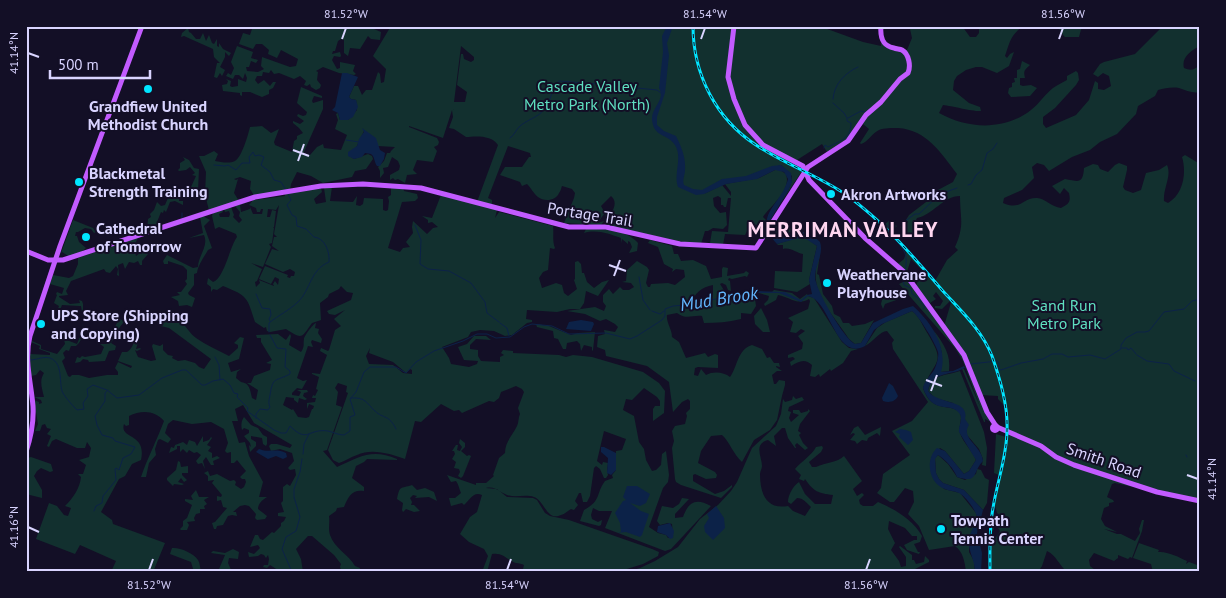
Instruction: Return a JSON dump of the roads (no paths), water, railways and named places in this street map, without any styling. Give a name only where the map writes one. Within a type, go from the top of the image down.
[{"type":"main road","points":[[26,452],[31,435],[33,414],[27,345],[142,26]]},
{"type":"main road","points":[[734,26],[728,72],[730,88],[741,118],[763,145],[806,169],[809,180],[805,178],[799,181]]},
{"type":"main road","points":[[745,248],[759,242],[806,169],[848,140],[866,115],[881,102],[909,71],[910,64],[904,52],[890,48],[882,41],[881,26]]},
{"type":"main road","name":"Smith Road","points":[[809,180],[866,239],[902,270],[966,359],[995,426],[1038,445],[1056,457],[1074,465],[1160,493],[1200,501]]},
{"type":"main road","name":"Portage Trail","points":[[56,261],[252,198],[327,185],[360,184],[424,188],[565,226],[606,227],[675,243],[756,248],[759,242]]},
{"type":"main road","points":[[56,261],[62,244]]},
{"type":"main road","points":[[26,251],[56,261]]},
{"type":"main road","points":[[59,256],[60,259],[64,260]]},
{"type":"water","points":[[667,26],[673,26],[667,43],[669,55],[665,93],[657,117],[657,125],[664,131],[676,136],[680,144],[685,161],[684,185],[702,190],[722,179],[746,176],[772,166],[781,165],[791,173],[792,182],[771,219],[774,234],[780,239],[805,232],[820,242],[821,251],[815,273],[816,283],[831,313],[850,340],[855,344],[861,343],[873,323],[913,306],[932,327],[940,344],[943,363],[941,372],[953,371],[964,366],[965,368],[942,375],[933,380],[928,391],[963,408],[965,419],[969,425],[967,434],[982,456],[983,461],[974,476],[969,479],[957,477],[944,459],[938,455],[935,459],[936,473],[939,479],[943,483],[964,490],[983,510],[977,533],[982,553],[981,572],[975,572],[969,544],[977,516],[975,511],[969,502],[957,492],[939,486],[935,482],[930,470],[931,458],[937,448],[945,451],[964,474],[969,471],[976,460],[959,432],[961,417],[959,413],[951,408],[936,405],[927,397],[923,388],[935,368],[938,358],[937,348],[931,337],[919,318],[912,311],[882,324],[874,330],[865,346],[855,349],[847,346],[840,338],[816,300],[808,296],[801,302],[779,293],[758,293],[757,291],[785,292],[801,300],[807,295],[812,294],[809,280],[817,246],[803,237],[777,244],[770,234],[767,218],[788,179],[784,172],[775,170],[757,179],[726,184],[704,194],[696,195],[678,187],[677,150],[672,141],[655,130],[652,120],[652,115],[661,96],[659,88],[663,52],[662,36]]},
{"type":"water","points":[[342,73],[358,77],[349,97],[356,100],[358,107],[353,117],[348,120],[340,120],[338,113],[332,110],[335,107]]},
{"type":"water","points":[[362,128],[376,138],[380,150],[385,153],[380,166],[377,166],[371,154],[365,153],[362,157],[354,159],[348,156],[348,152],[357,146],[364,132]]},
{"type":"water","points":[[581,320],[593,322],[591,331],[566,329],[569,322]]},
{"type":"water","points":[[889,383],[893,386],[898,396],[894,401],[885,402],[882,398]]},
{"type":"water","points":[[900,429],[911,432],[913,440],[908,445],[899,437],[900,434],[895,432]]},
{"type":"water","points":[[601,447],[616,453],[616,470],[611,475],[607,473],[608,458],[601,452]]},
{"type":"water","points":[[259,449],[283,452],[286,453],[287,457],[283,459],[276,456],[268,459],[256,452]]},
{"type":"water","points":[[627,486],[637,486],[650,494],[646,503],[640,506],[630,503],[649,514],[640,537],[626,532],[617,533],[621,532],[620,523],[615,513],[623,501],[626,500],[623,497]]},
{"type":"water","points":[[716,506],[724,518],[725,528],[713,540],[705,532],[704,526],[709,518],[707,514]]},
{"type":"water","points":[[670,523],[674,531],[673,538],[670,539],[666,535],[657,532],[658,526]]},
{"type":"waterway","points":[[833,99],[841,80],[858,67]]},
{"type":"waterway","points":[[510,138],[520,126],[544,110],[559,81],[599,84],[627,93],[637,88],[657,90],[662,94]]},
{"type":"waterway","points":[[824,148],[825,145],[828,147],[844,139],[851,128],[851,123],[847,121],[844,113],[833,103]]},
{"type":"waterway","points":[[848,118],[861,111],[865,112]]},
{"type":"waterway","points":[[346,140],[359,142]]},
{"type":"waterway","points":[[968,185],[971,184],[976,175],[982,170],[987,153],[997,143]]},
{"type":"waterway","points":[[214,165],[228,165],[236,170],[242,163],[250,163],[249,157],[253,152],[255,156],[264,157],[261,165],[270,172],[274,180],[281,182],[286,190]]},
{"type":"waterway","points":[[901,224],[915,214],[919,214],[940,194],[957,188]]},
{"type":"waterway","points":[[269,332],[269,323],[298,302],[314,275],[323,265],[329,262],[328,250],[324,243],[306,229],[297,226],[296,217],[292,215],[287,205],[291,200],[288,194]]},
{"type":"waterway","points":[[182,213],[182,218]]},
{"type":"waterway","points":[[415,225],[421,240],[420,264],[428,269],[449,271],[471,283],[485,302],[487,313],[499,322]]},
{"type":"waterway","points":[[888,226],[895,226]]},
{"type":"waterway","points":[[886,229],[904,251],[906,256],[905,270]]},
{"type":"waterway","points":[[902,275],[904,285],[911,288],[912,294],[925,307],[923,309]]},
{"type":"waterway","points":[[639,277],[643,300],[650,310]]},
{"type":"waterway","name":"Mud Brook","points":[[30,360],[45,357],[54,360],[59,368],[62,391],[77,410],[84,409],[83,403],[88,396],[87,389],[93,385],[107,390],[117,398],[139,395],[162,378],[186,370],[202,385],[223,379],[230,385],[234,393],[238,394],[237,397],[248,408],[247,411],[281,433],[286,433],[290,426],[305,435],[316,431],[328,431],[344,435],[350,431],[350,417],[355,415],[350,399],[356,392],[364,372],[370,367],[396,367],[406,373],[416,362],[434,351],[477,334],[487,334],[496,338],[510,337],[532,324],[552,326],[569,334],[606,333],[630,339],[662,320],[665,316],[665,309],[673,306],[759,291]]},
{"type":"waterway","points":[[256,294],[262,308],[270,309],[270,321]]},
{"type":"waterway","points":[[971,364],[997,361],[1001,370],[1021,363],[1043,359],[1052,354],[1062,354],[1068,357],[1090,355],[1105,359],[1121,349],[1121,345],[1126,338],[1137,332],[1149,331],[1164,312],[1184,309],[1192,301],[1200,299]]},
{"type":"waterway","points":[[652,311],[660,314],[664,311]]},
{"type":"waterway","points":[[500,323],[507,328],[509,336]]},
{"type":"waterway","points":[[256,418],[256,414],[260,409],[268,410],[270,407],[269,400],[274,382],[290,374],[290,371],[285,367],[286,349],[277,348],[270,335]]},
{"type":"waterway","points":[[1122,348],[1127,348],[1128,350],[1131,348],[1136,354]]},
{"type":"waterway","points":[[1137,355],[1147,361],[1169,364],[1174,371],[1195,381]]},
{"type":"waterway","points":[[215,357],[219,365],[220,380]]},
{"type":"waterway","points":[[94,511],[96,506],[102,503],[103,496],[116,480],[115,469],[119,470],[123,458],[131,454],[135,447],[102,435],[97,425],[95,416],[105,401],[105,393],[108,390]]},
{"type":"waterway","points":[[351,398],[360,398],[365,401],[378,413],[391,421],[396,429]]},
{"type":"waterway","points":[[303,454],[304,444],[309,434]]},
{"type":"waterway","points":[[292,572],[282,549],[286,537],[296,531],[300,517],[294,497],[294,489],[302,459]]},
{"type":"railway","points":[[693,26],[694,44],[702,78],[718,109],[729,122],[756,145],[834,187],[872,215],[908,251],[963,313],[977,329],[988,347],[1001,383],[1007,421],[1007,440],[992,516],[990,572]]},
{"type":"place","name":"Grandfiew United Methodist Church","points":[[148,89]]},
{"type":"place","name":"Blackmetal Strength Training","points":[[79,182]]},
{"type":"place","name":"Akron Artworks","points":[[831,194]]},
{"type":"place","name":"Cathedral of Tomorrow","points":[[86,237]]},
{"type":"place","name":"Weathervane Playhouse","points":[[827,283]]},
{"type":"place","name":"UPS Store (Shipping and Copying)","points":[[41,324]]},
{"type":"place","name":"Towpath Tennis Center","points":[[941,529]]},
{"type":"district","name":"MERRIMAN VALLEY","points":[[843,230]]},
{"type":"park label","name":"Cascade Valley Metro Park (North)","points":[[587,95]]},
{"type":"park label","name":"Sand Run Metro Park","points":[[1064,314]]}]
